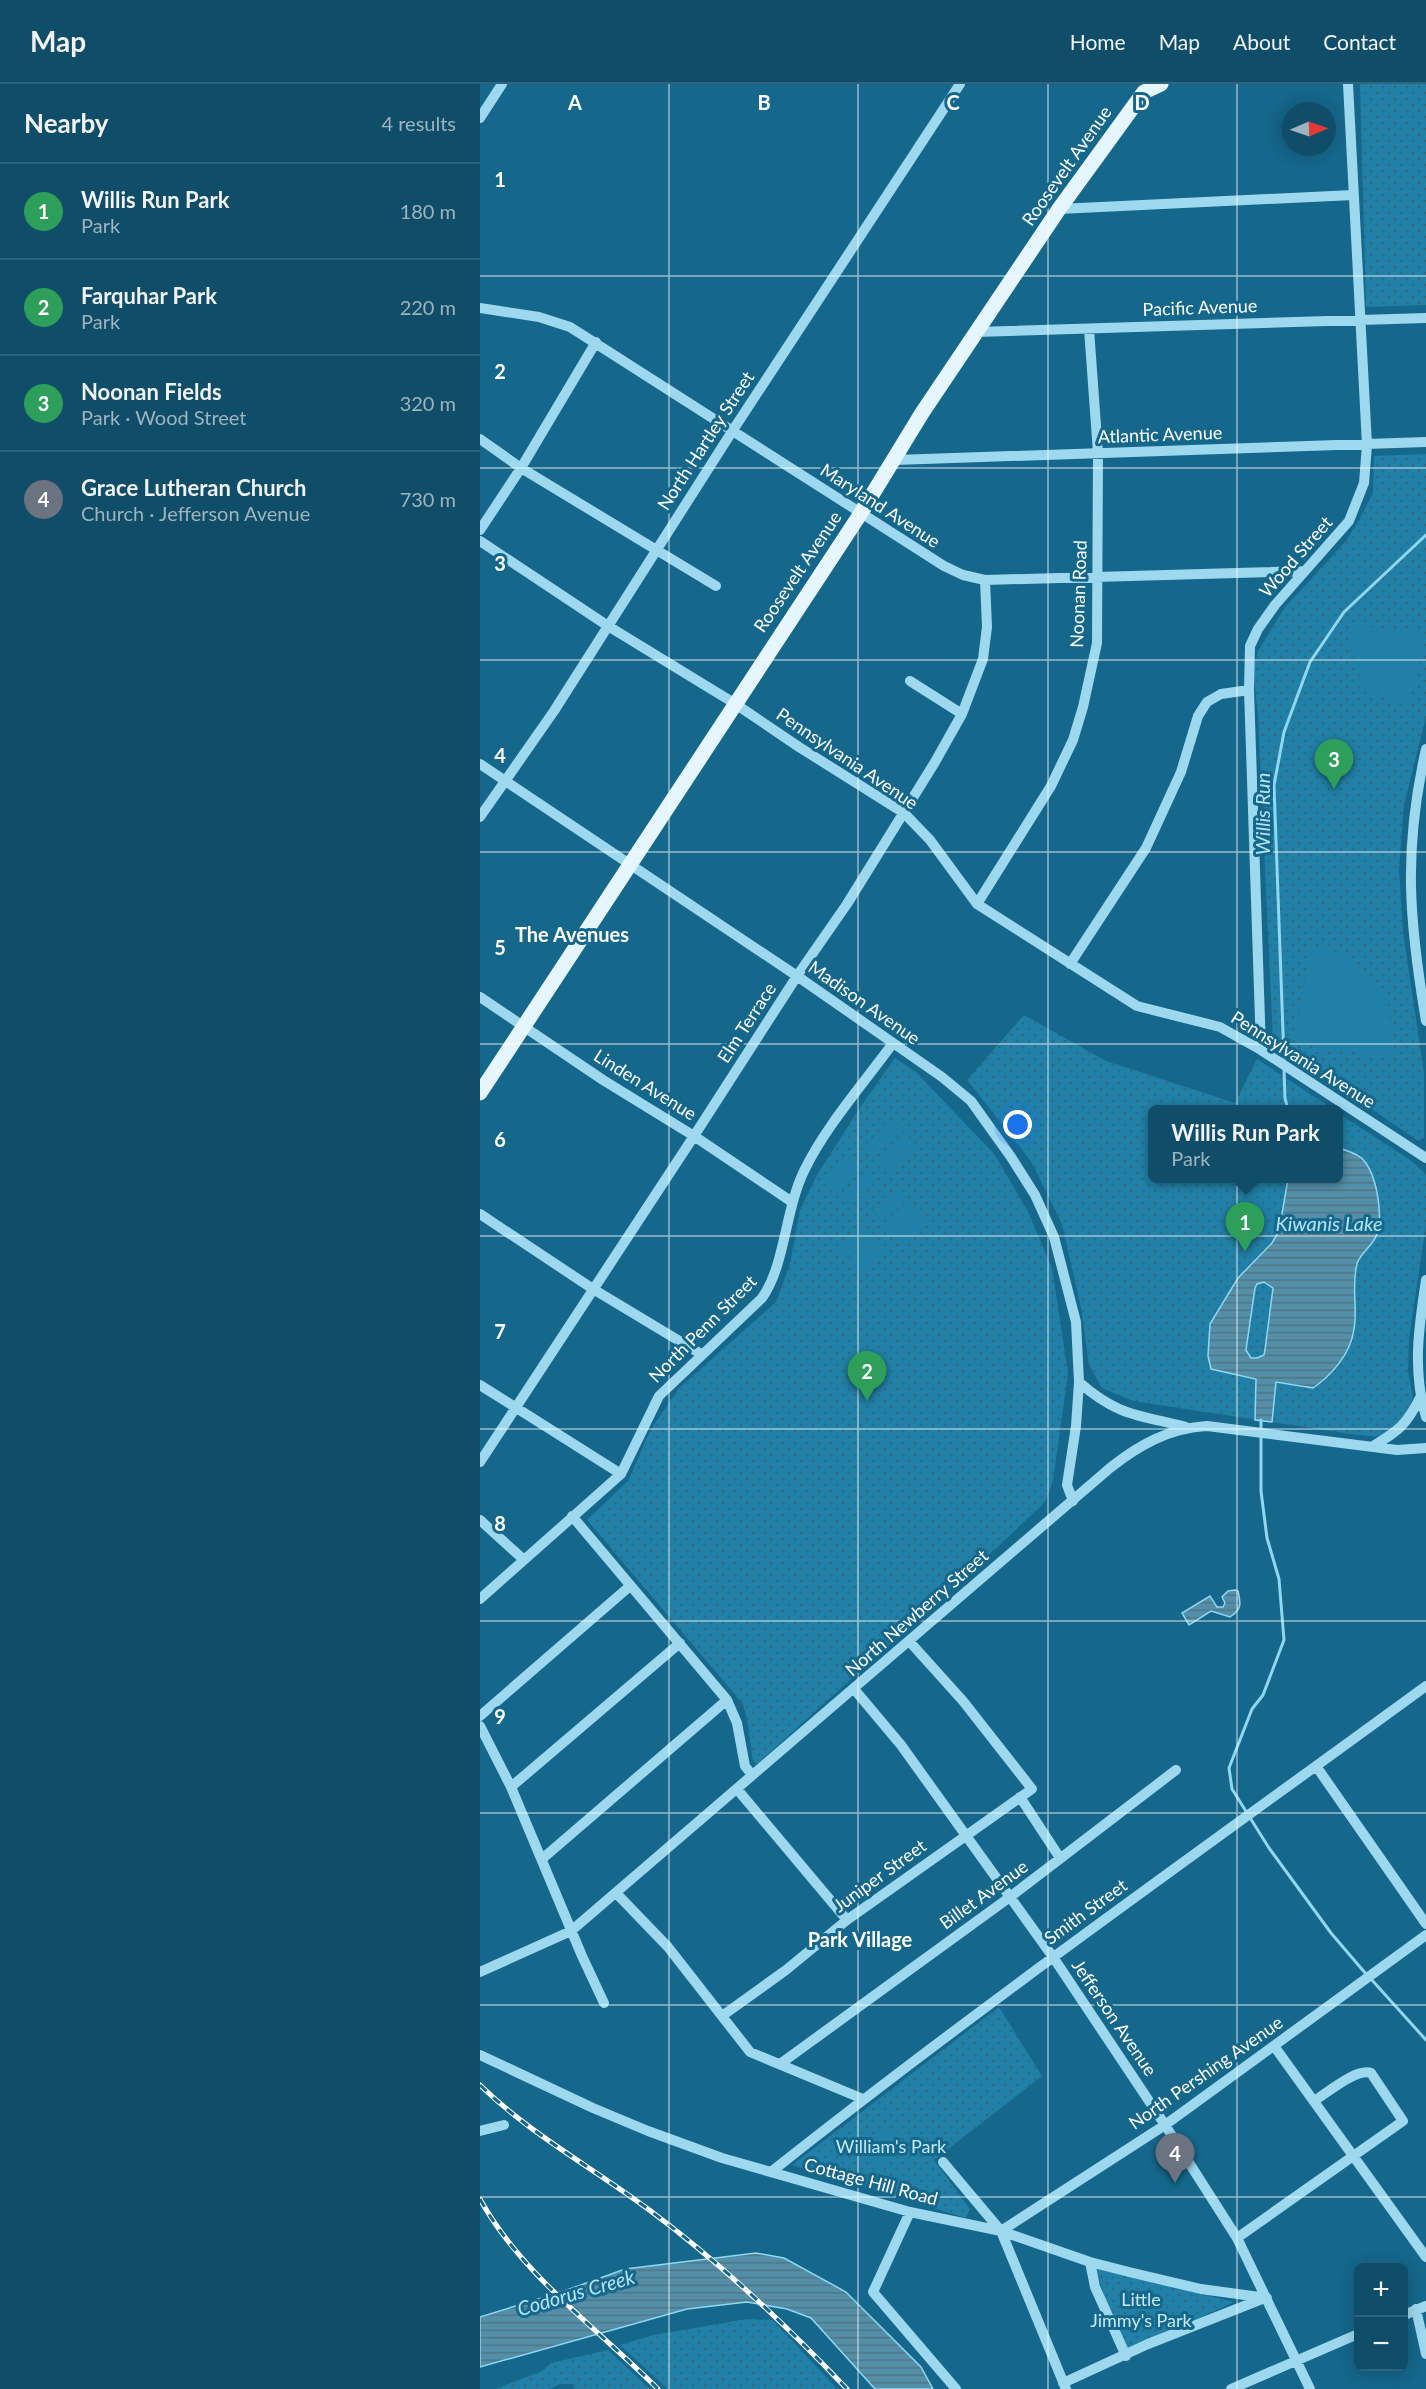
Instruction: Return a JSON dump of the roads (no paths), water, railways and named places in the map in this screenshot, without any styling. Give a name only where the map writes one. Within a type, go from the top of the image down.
[{"type":"main road","name":"Roosevelt Avenue","points":[[480,1093],[861,513],[922,413],[1059,209],[1144,92],[1161,84]]},
{"type":"street","points":[[480,118],[502,84]]},
{"type":"street","name":"North Hartley Street","points":[[480,817],[554,711],[655,550],[960,84]]},
{"type":"street","name":"Wood Street","points":[[1262,1050],[1249,690],[1250,646],[1264,621],[1349,521],[1357,507],[1364,483],[1366,445],[1348,84]]},
{"type":"street","points":[[1059,209],[1353,195]]},
{"type":"street","name":"Maryland Avenue","points":[[480,308],[539,317],[570,327],[944,566],[985,580],[1305,571]]},
{"type":"street","name":"Pacific Avenue","points":[[976,332],[1426,318]]},
{"type":"street","name":"Noonan Road","points":[[977,904],[1051,786],[1073,740],[1097,643],[1098,453],[1089,329]]},
{"type":"street","points":[[480,530],[521,468],[596,342]]},
{"type":"street","points":[[480,439],[521,468],[716,586]]},
{"type":"street","name":"Atlantic Avenue","points":[[895,460],[1426,442]]},
{"type":"street","name":"Pennsylvania Avenue","points":[[480,541],[608,626],[735,703],[799,747],[904,813],[930,840],[977,904],[1137,1006],[1220,1027],[1262,1050],[1426,1158]]},
{"type":"street","name":"Elm Terrace","points":[[480,1462],[797,976],[848,904],[962,714],[983,659],[987,627],[985,580]]},
{"type":"street","points":[[910,681],[962,714]]},
{"type":"street","points":[[1070,964],[1146,848],[1181,772],[1198,716],[1207,702],[1221,694],[1249,690]]},
{"type":"street","points":[[1426,749],[1414,812],[1409,870],[1411,923],[1422,978],[1426,1022]]},
{"type":"street","name":"Madison Avenue","points":[[480,764],[797,976],[942,1077],[971,1101],[1035,1195],[1054,1237],[1076,1322],[1079,1382],[1076,1426],[1066,1485],[1073,1501]]},
{"type":"street","name":"Linden Avenue","points":[[480,997],[603,1080],[694,1136],[792,1202]]},
{"type":"street","name":"North Penn Street","points":[[480,1599],[621,1474],[655,1402],[701,1354],[762,1298],[770,1286],[792,1202],[804,1170],[846,1106],[893,1043]]},
{"type":"street","points":[[480,1214],[593,1288],[701,1354]]},
{"type":"street","points":[[1426,1280],[1418,1339],[1421,1396],[1426,1416]]},
{"type":"street","points":[[1079,1382],[1098,1399],[1121,1411],[1186,1427]]},
{"type":"street","points":[[480,1385],[621,1474]]},
{"type":"street","points":[[1372,1447],[1399,1431],[1414,1411],[1421,1396]]},
{"type":"street","name":"North Newberry Street","points":[[480,1972],[571,1931],[617,1894],[752,1775],[1130,1452],[1146,1442],[1186,1427],[1207,1426],[1397,1450],[1426,1448]]},
{"type":"street","points":[[572,1516],[728,1700],[737,1724],[744,1766],[752,1775]]},
{"type":"street","points":[[480,1520],[523,1559]]},
{"type":"street","points":[[480,1716],[630,1586]]},
{"type":"street","name":"Juniper Street","points":[[722,2016],[786,1970],[847,1920],[1032,1789],[963,1701],[909,1641]]},
{"type":"street","points":[[511,1787],[680,1643]]},
{"type":"street","name":"Smith Street","points":[[771,2172],[863,2099],[1053,1957],[1426,1686]]},
{"type":"street","name":"Jefferson Avenue","points":[[854,1689],[901,1745],[1053,1957],[1166,2125],[1237,2238],[1310,2389]]},
{"type":"street","points":[[542,1859],[728,1700]]},
{"type":"street","points":[[480,1726],[511,1787],[603,2003]]},
{"type":"street","points":[[1316,1766],[1426,1924]]},
{"type":"street","name":"Billet Avenue","points":[[780,2064],[1010,1897],[1176,1770]]},
{"type":"street","points":[[737,1789],[847,1920]]},
{"type":"street","points":[[1020,1797],[1060,1858]]},
{"type":"street","points":[[617,1894],[668,1947],[750,2052],[863,2099]]},
{"type":"street","name":"North Pershing Avenue","points":[[1001,2231],[1166,2125],[1343,1996],[1380,1966],[1426,1935]]},
{"type":"street","points":[[1274,2046],[1426,2257]]},
{"type":"street","name":"Cottage Hill Road","points":[[480,2055],[593,2108],[722,2158],[910,2212],[1001,2231],[1090,2262],[1201,2289],[1267,2298]]},
{"type":"street","points":[[1237,2238],[1403,2121],[1371,2073],[1366,2071],[1355,2075],[1314,2102]]},
{"type":"street","points":[[480,2131],[504,2125]]},
{"type":"street","points":[[943,2162],[1001,2231],[1065,2386],[1168,2336],[1267,2298]]},
{"type":"street","points":[[910,2212],[873,2292],[956,2389]]},
{"type":"street","points":[[1090,2262],[1095,2287],[1126,2356]]},
{"type":"street","points":[[1421,2308],[1426,2354]]},
{"type":"street","points":[[1231,2389],[1354,2336]]},
{"type":"water","name":"Kiwanis Lake","points":[[1343,1149],[1357,1155],[1366,1163],[1376,1187],[1379,1226],[1373,1242],[1361,1256],[1355,1272],[1355,1321],[1349,1347],[1340,1363],[1313,1388],[1276,1382],[1272,1422],[1255,1420],[1256,1379],[1211,1369],[1208,1356],[1210,1324],[1238,1278],[1272,1243],[1279,1231],[1287,1183],[1343,1183]],"holes":[[[1264,1282],[1273,1288],[1264,1355],[1251,1358],[1246,1350],[1255,1288],[1257,1284]]]},
{"type":"water","points":[[1228,1591],[1238,1591],[1240,1603],[1239,1609],[1234,1614],[1230,1617],[1211,1611],[1189,1625],[1182,1613],[1210,1596],[1217,1607],[1223,1607],[1225,1603],[1222,1597]]},
{"type":"water","name":"Codorus Creek","points":[[756,2253],[784,2258],[846,2292],[921,2367],[933,2389],[875,2389],[811,2318],[787,2309],[747,2302],[687,2309],[480,2367],[480,2317],[625,2269]]},
{"type":"waterway","name":"Willis Run","points":[[1284,1060],[1274,785],[1284,732],[1310,662],[1344,612],[1426,535]]},
{"type":"waterway","name":"Willis Run","points":[[1284,1070],[1287,1105]]},
{"type":"waterway","points":[[1261,1420],[1261,1491],[1267,1538],[1279,1579],[1284,1640],[1263,1695],[1252,1709],[1229,1768],[1232,1789],[1269,1848],[1331,1933],[1366,1974]]},
{"type":"waterway","points":[[1371,1979],[1426,2040]]},
{"type":"railway","points":[[480,2085],[520,2120],[630,2196],[704,2253],[777,2319],[847,2389]]},
{"type":"railway","points":[[480,2199],[497,2226],[539,2276],[658,2389]]},
{"type":"place","name":"Noonan Fields","points":[[1334,789]]},
{"type":"place","name":"Willis Run Park","points":[[1245,1252]]},
{"type":"place","name":"Farquhar Park","points":[[867,1401]]},
{"type":"place","name":"Grace Lutheran Church","points":[[1175,2183]]},
{"type":"district","name":"The Avenues","points":[[572,935]]},
{"type":"district","name":"Park Village","points":[[860,1940]]},
{"type":"park label","name":"William's Park","points":[[891,2147]]},
{"type":"park label","name":"Little Jimmy's Park","points":[[1141,2310]]}]
